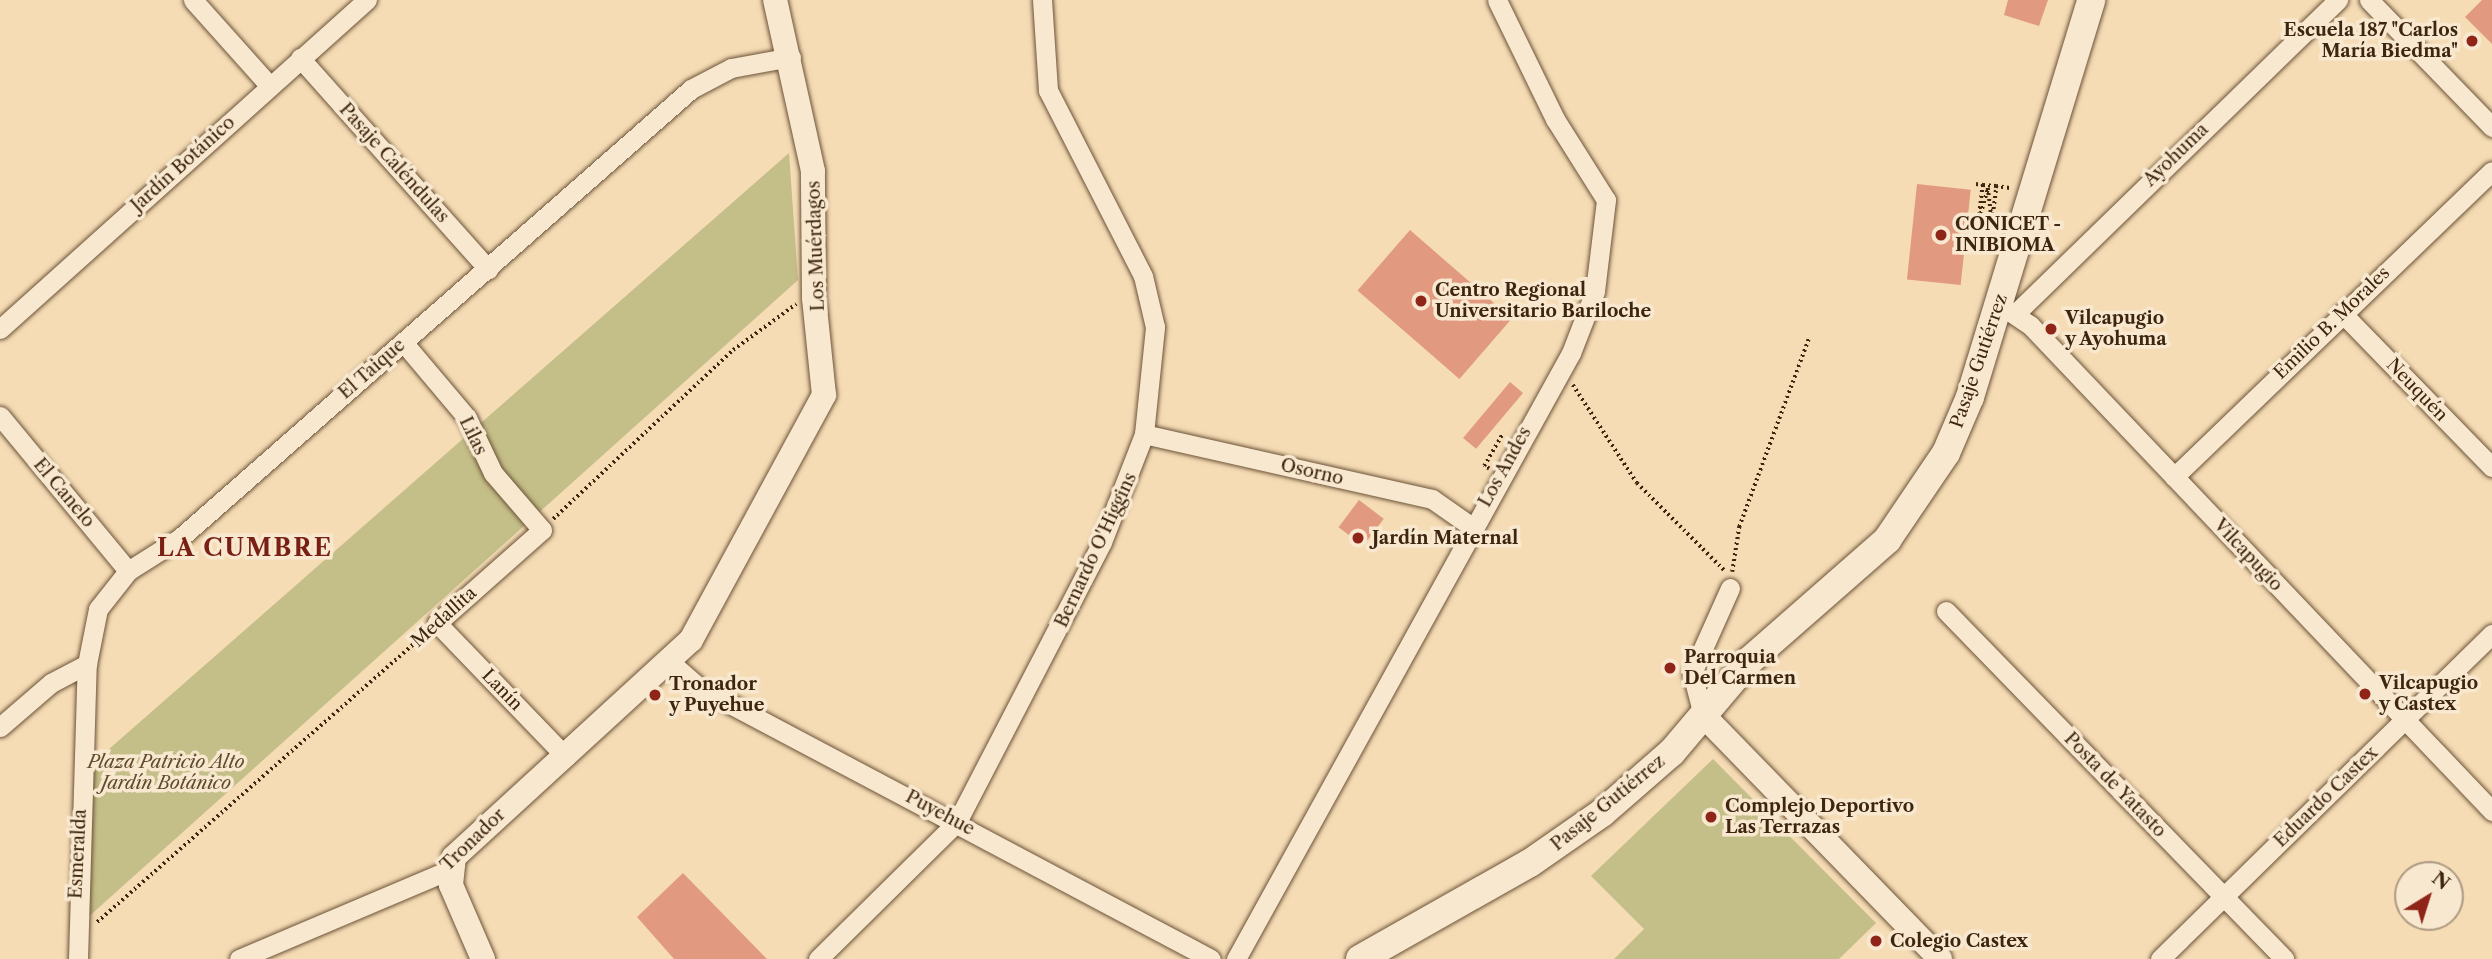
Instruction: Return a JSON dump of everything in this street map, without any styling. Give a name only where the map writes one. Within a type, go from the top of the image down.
[{"type":"main road","name":"Pasaje Gutiérrez","points":[[1360,959],[1570,837],[1672,752],[1749,661],[1849,579],[1919,497],[1970,397],[2008,309],[2033,192],[2091,0]]},
{"type":"street","points":[[193,0],[270,85]]},
{"type":"street","name":"Los Muérdagos","points":[[671,663],[708,617],[819,411],[827,377],[814,298],[813,171],[791,57],[775,0]]},
{"type":"street","name":"Bernardo O'Higgins","points":[[818,959],[957,822],[1102,542],[1144,434],[1154,327],[1143,276],[1048,90],[1042,0]]},
{"type":"street","name":"Los Andes","points":[[1236,959],[1500,475],[1561,370],[1595,291],[1606,200],[1555,119],[1497,0]]},
{"type":"street","name":"Ayohuma","points":[[2008,309],[2338,0]]},
{"type":"street","points":[[2369,0],[2492,127]]},
{"type":"street","name":"Jardín Botánico","points":[[0,329],[361,2]]},
{"type":"street","name":"El Taique","points":[[87,664],[98,609],[128,571],[180,538],[691,89],[732,68],[791,57]]},
{"type":"street","name":"Pasaje Caléndulas","points":[[300,58],[488,269]]},
{"type":"street","name":"Emilio B. Morales","points":[[2174,477],[2492,171]]},
{"type":"street","name":"Vilcapugio","points":[[2008,309],[2174,477],[2492,811]]},
{"type":"street","name":"Neuquén","points":[[2342,313],[2492,467]]},
{"type":"street","name":"Lilas","points":[[403,342],[467,418],[492,473],[542,530]]},
{"type":"street","name":"El Canelo","points":[[0,416],[128,571]]},
{"type":"street","name":"Osorno","points":[[1144,434],[1432,499],[1472,527]]},
{"type":"street","name":"Medallita","points":[[437,623],[542,530]]},
{"type":"street","points":[[1730,587],[1692,673],[1703,715],[1940,959]]},
{"type":"street","name":"Posta de Yatasto","points":[[1946,611],[2284,959]]},
{"type":"street","name":"Lanín","points":[[437,623],[566,757]]},
{"type":"street","name":"Eduardo Castex","points":[[2160,959],[2492,634]]},
{"type":"street","name":"Tronador","points":[[239,959],[449,870],[466,843],[671,663]]},
{"type":"street","name":"Puyehue","points":[[671,663],[700,688],[1211,959]]},
{"type":"street","points":[[0,727],[51,683],[87,664]]},
{"type":"street","name":"Esmeralda","points":[[76,950],[87,664]]},
{"type":"street","points":[[449,870],[483,959]]},
{"type":"path","points":[[1976,184],[2033,192]]},
{"type":"path","points":[[1983,185],[1979,219],[1991,188],[1992,220],[1996,186]]},
{"type":"path","points":[[542,530],[733,350],[775,315],[814,298]]},
{"type":"path","points":[[1730,587],[1739,527],[1809,338]]},
{"type":"path","points":[[1561,370],[1637,483],[1725,569],[1730,587]]},
{"type":"path","points":[[1500,475],[1484,466],[1505,430]]},
{"type":"path","name":"Medallita","points":[[76,950],[437,623]]},
{"type":"green space","name":"Plaza Patricio Alto Jardín Botánico","points":[[789,153],[798,280],[86,919],[92,764]]},
{"type":"green space","name":"Complejo Deportivo Las Terrazas","points":[[1713,759],[1876,923],[1839,959],[1614,959],[1644,929],[1591,876]]},
{"type":"building","points":[[2008,0],[2048,0],[2039,26],[2004,15]]},
{"type":"building","points":[[2482,0],[2492,0],[2492,44],[2465,17]]},
{"type":"building","name":"CONICET - INIBIOMA","points":[[1917,184],[1971,190],[1961,285],[1907,279]]},
{"type":"building","points":[[1410,230],[1512,319],[1459,379],[1358,290]]},
{"type":"building","points":[[1510,382],[1523,393],[1476,449],[1463,438]]},
{"type":"building","points":[[1359,500],[1384,519],[1363,546],[1339,527]]},
{"type":"building","points":[[683,873],[767,959],[674,959],[637,917]]},
{"type":"place","name":"Escuela 187 \"Carlos María Biedma\"","points":[[2472,41]]},
{"type":"place","name":"CONICET - INIBIOMA","points":[[1941,235]]},
{"type":"place","name":"Centro Regional Universitario Bariloche","points":[[1421,301]]},
{"type":"place","name":"Vilcapugio y Ayohuma","points":[[2051,329]]},
{"type":"place","name":"Jardín Maternal","points":[[1358,538]]},
{"type":"place","name":"Parroquia Del Carmen","points":[[1670,668]]},
{"type":"place","name":"Vilcapugio y Castex","points":[[2365,694]]},
{"type":"place","name":"Tronador y Puyehue","points":[[655,695]]},
{"type":"place","name":"Complejo Deportivo Las Terrazas","points":[[1711,817]]},
{"type":"place","name":"Colegio Castex","points":[[1876,941]]},
{"type":"district","name":"LA CUMBRE","points":[[245,548]]}]
